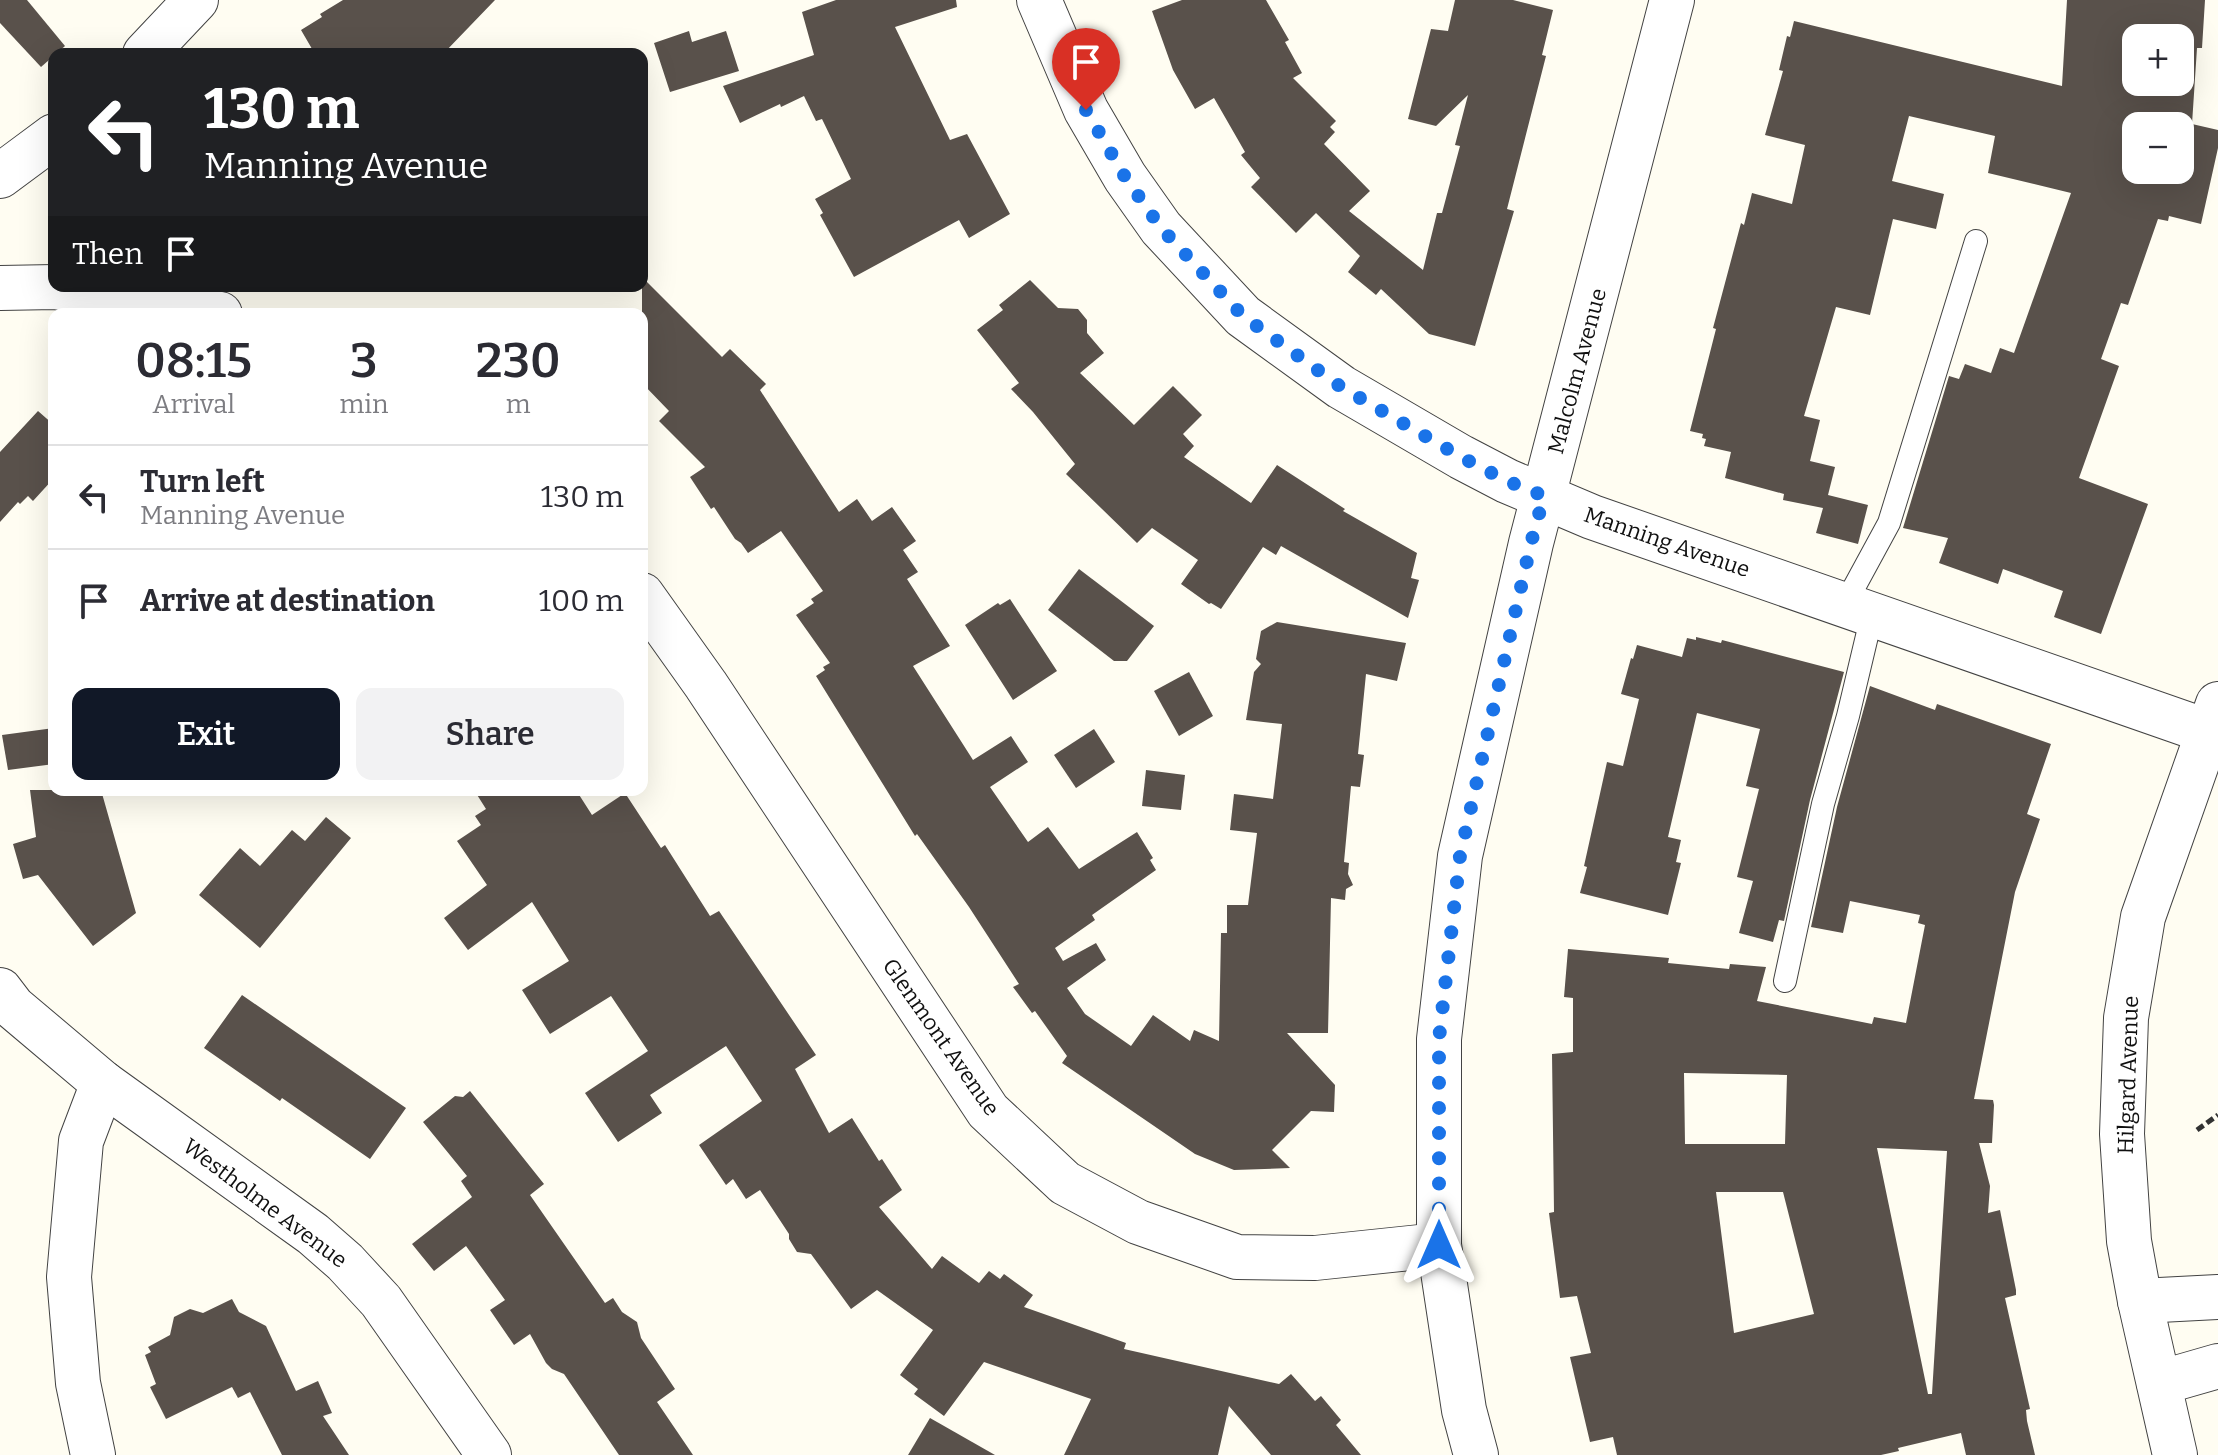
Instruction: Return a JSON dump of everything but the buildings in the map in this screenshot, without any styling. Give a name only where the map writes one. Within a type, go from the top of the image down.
[{"type":"street","points":[[151,48],[196,0]]},
{"type":"street","name":"Manning Avenue","points":[[1039,0],[1086,110],[1125,177],[1161,228],[1243,316],[1341,387],[1507,481],[1592,517],[1859,610],[2214,718]]},
{"type":"street","name":"Malcolm Avenue","points":[[1476,1455],[1464,1410],[1439,1245],[1439,1039],[1460,856],[1531,543],[1672,0]]},
{"type":"street","points":[[0,176],[48,140]]},
{"type":"street","points":[[0,288],[48,287]]},
{"type":"street","points":[[86,292],[183,308]]},
{"type":"street","name":"Glenmont Avenue","points":[[648,603],[706,685],[988,1111],[1065,1183],[1138,1222],[1237,1257],[1315,1258],[1439,1245]]},
{"type":"street","name":"Hilgard Avenue","points":[[2175,1455],[2129,1241],[2122,1134],[2126,1018],[2143,917],[2214,718]]},
{"type":"street","name":"Westholme Avenue","points":[[0,990],[13,1007],[103,1083],[313,1234],[345,1262],[381,1301],[489,1455]]},
{"type":"street","points":[[93,1455],[78,1383],[69,1277],[81,1141],[103,1083]]},
{"type":"street","points":[[2140,1301],[2218,1297]]},
{"type":"street","points":[[2159,1383],[2218,1366]]},
{"type":"lane","points":[[1785,981],[1823,804],[1848,716],[1859,610],[1976,241]]},
{"type":"path","points":[[2197,1130],[2218,1115]]},
{"type":"route","points":[[1086,110],[1125,177],[1161,228],[1243,316],[1341,387],[1461,457],[1544,496],[1460,856],[1439,1039],[1439,1245]]}]
